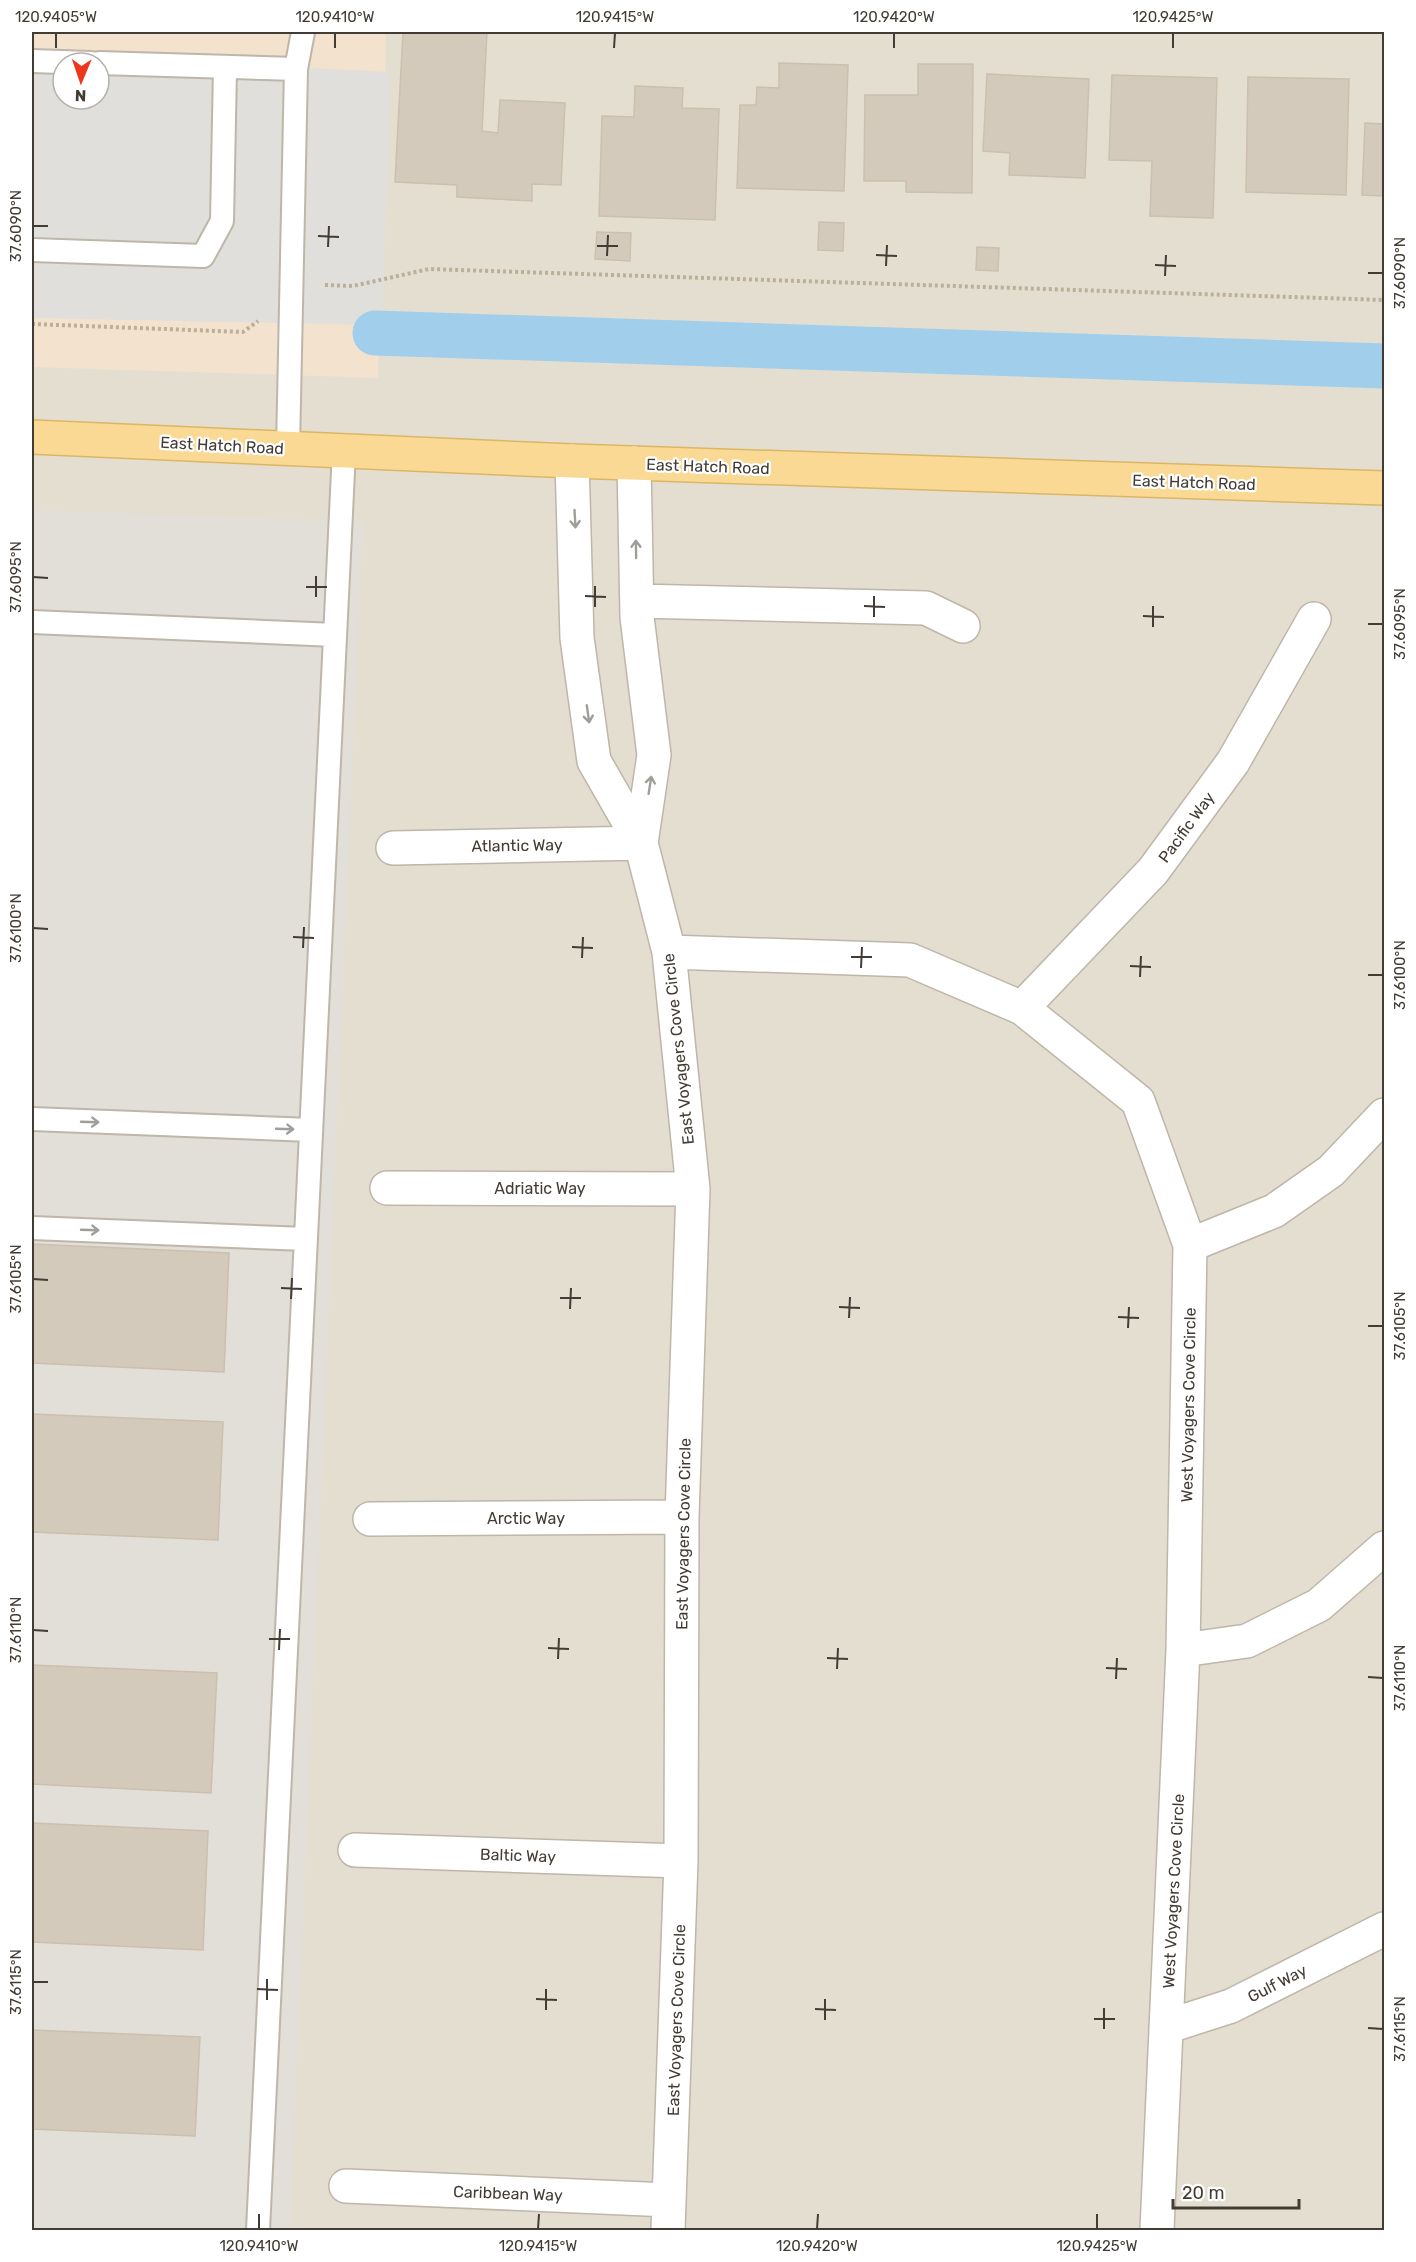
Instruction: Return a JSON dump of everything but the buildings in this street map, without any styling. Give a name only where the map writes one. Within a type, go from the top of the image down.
[{"type":"main road","name":"East Hatch Road","points":[[32,437],[572,461],[1384,488]]},
{"type":"street","name":"East Voyagers Cove Circle","points":[[572,461],[577,564],[577,638],[594,761],[641,843],[669,952],[693,1189],[682,1517],[681,1861],[669,2215]]},
{"type":"street","name":"East Voyagers Cove Circle","points":[[634,463],[637,601],[654,755],[641,843]]},
{"type":"street","points":[[637,601],[926,608],[963,626]]},
{"type":"street","name":"Pacific Way","points":[[1022,1008],[1153,871],[1233,762],[1314,619]]},
{"type":"street","name":"Atlantic Way","points":[[393,848],[641,843]]},
{"type":"street","name":"West Voyagers Cove Circle","points":[[669,952],[910,960],[1022,1008],[1138,1101],[1190,1245],[1183,1650],[1157,2230]]},
{"type":"street","points":[[1190,1245],[1274,1211],[1331,1171],[1384,1114]]},
{"type":"street","name":"Adriatic Way","points":[[387,1188],[693,1189]]},
{"type":"street","name":"Arctic Way","points":[[370,1519],[682,1517]]},
{"type":"street","points":[[1183,1650],[1247,1641],[1318,1605],[1384,1548]]},
{"type":"street","name":"Baltic Way","points":[[355,1850],[681,1861]]},
{"type":"street","name":"Gulf Way","points":[[1166,2027],[1231,2006],[1384,1929]]},
{"type":"street","name":"Caribbean Way","points":[[346,2186],[669,2215]]},
{"type":"lane","points":[[288,448],[296,69],[303,32]]},
{"type":"lane","points":[[32,61],[51,62]]},
{"type":"lane","points":[[111,63],[296,69]]},
{"type":"lane","points":[[32,250],[202,256],[222,221],[225,68]]},
{"type":"lane","points":[[258,2230],[344,451]]},
{"type":"lane","points":[[32,622],[335,635]]},
{"type":"lane","points":[[32,1119],[311,1130]]},
{"type":"lane","points":[[32,1228],[306,1239]]},
{"type":"path","points":[[32,324],[243,332],[307,284],[353,286],[429,269],[1384,300]]},
{"type":"shaded area","points":[[32,32],[1384,32],[1384,2230],[32,2230]]},
{"type":"shaded area","points":[[32,32],[386,32],[378,378],[32,367]]},
{"type":"shaded area","points":[[32,54],[51,55],[51,111],[111,111],[111,58],[390,72],[382,325],[32,318]]},
{"type":"shaded area","points":[[32,510],[363,521],[290,2230],[32,2230]]},
{"type":"waterway","points":[[375,333],[1384,366]]}]
